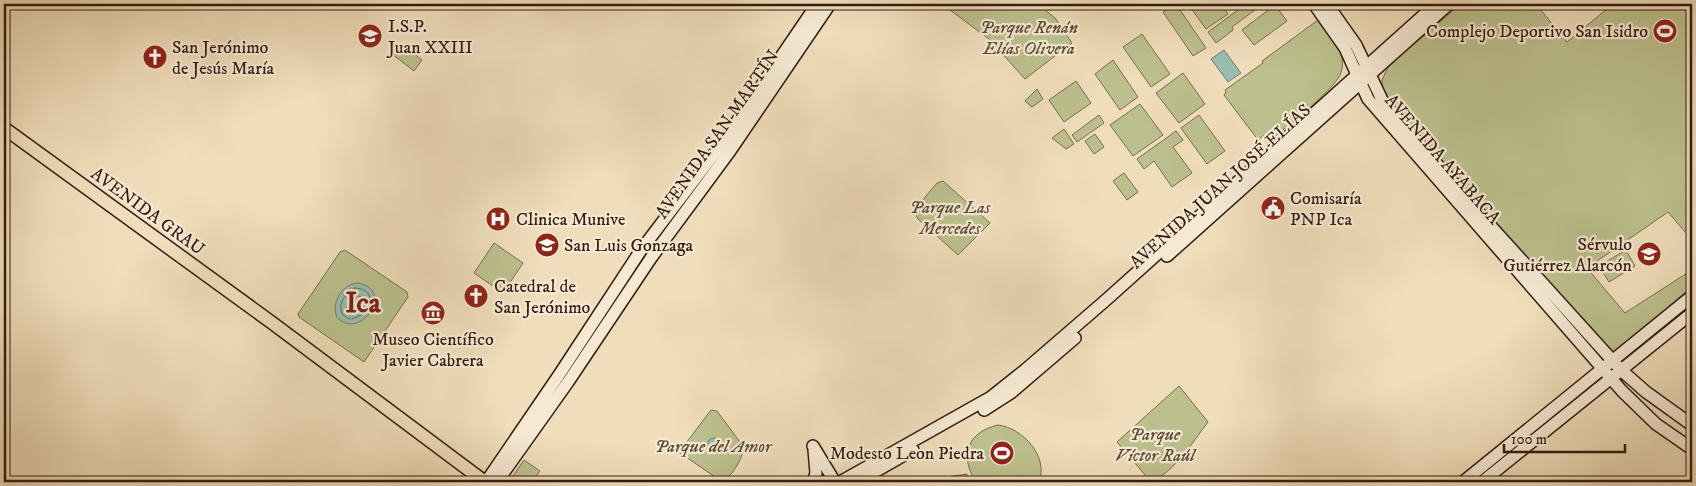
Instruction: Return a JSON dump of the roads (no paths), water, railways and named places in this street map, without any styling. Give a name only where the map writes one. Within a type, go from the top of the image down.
[{"type":"main road","name":"AVENIDA GRAU","points":[[4,128],[272,322],[485,482]]},
{"type":"street","name":"AVENIDA SAN MARTÍN","points":[[485,482],[559,376],[641,250],[720,145],[818,4]]},
{"type":"street","name":"AVENIDA SAN MARTÍN","points":[[498,482],[651,258],[730,151],[830,4]]},
{"type":"street","name":"AVENIDA AYABACA","points":[[1314,4],[1350,46],[1368,71],[1383,102],[1608,365]]},
{"type":"street","name":"AVENIDA AYABACA","points":[[1328,4],[1350,46],[1359,79],[1368,100],[1616,374],[1637,408],[1692,449]]},
{"type":"street","name":"AVENIDA JUAN JOSÉ ELÍAS","points":[[1009,388],[1106,300],[1368,71],[1386,48],[1436,4]]},
{"type":"street","name":"AVENIDA JUAN JOSÉ ELÍAS","points":[[1368,71],[1387,60],[1449,4]]},
{"type":"street","points":[[1368,100],[1352,96],[1337,98],[1346,71],[1350,46],[1368,51],[1386,48]]},
{"type":"street","points":[[1383,102],[1378,81],[1381,68],[1387,60]]},
{"type":"street","points":[[1463,482],[1692,296]]},
{"type":"street","points":[[1482,482],[1692,313]]},
{"type":"street","name":"AVENIDA AYABACA","points":[[1616,374],[1692,424]]},
{"type":"street","points":[[840,482],[1009,388]]},
{"type":"street","points":[[857,482],[1009,388]]},
{"type":"street","points":[[813,482],[816,467],[813,446],[836,482]]},
{"type":"water","points":[[1224,50],[1241,73],[1228,82],[1211,59]]},
{"type":"water","points":[[357,283],[369,287],[374,294],[374,303],[371,312],[364,319],[355,323],[346,323],[337,317],[335,312],[336,301],[346,287]]},
{"type":"water","points":[[711,438],[717,438],[721,445],[717,452],[711,452],[707,448],[707,442]]},
{"type":"place","name":"Complejo Deportivo San Isidro","points":[[1665,31]]},
{"type":"place","name":"I.S.P. Juan XXIII","points":[[370,36]]},
{"type":"place","name":"San Jerónimo de Jesús María","points":[[155,57]]},
{"type":"place","name":"Comisaría PNP Ica","points":[[1273,208]]},
{"type":"place","name":"Clinica Munive","points":[[498,219]]},
{"type":"place","name":"San Luis Gonzaga","points":[[547,245]]},
{"type":"place","name":"Sérvulo Gutiérrez Alarcón","points":[[1649,254]]},
{"type":"place","name":"Catedral de San Jerónimo","points":[[476,296]]},
{"type":"place","name":"Museo Científico Javier Cabrera","points":[[433,313]]},
{"type":"place","name":"Modesto Leon Piedra","points":[[1002,453]]},
{"type":"district","name":"Ica","points":[[363,302]]},
{"type":"park label","name":"Parque Renán Elías Olivera","points":[[1029,37]]},
{"type":"park label","name":"Parque Las Mercedes","points":[[950,217]]},
{"type":"park label","name":"Parque Víctor Raúl","points":[[1155,444]]},
{"type":"park label","name":"Parque del Amor","points":[[713,446]]}]
